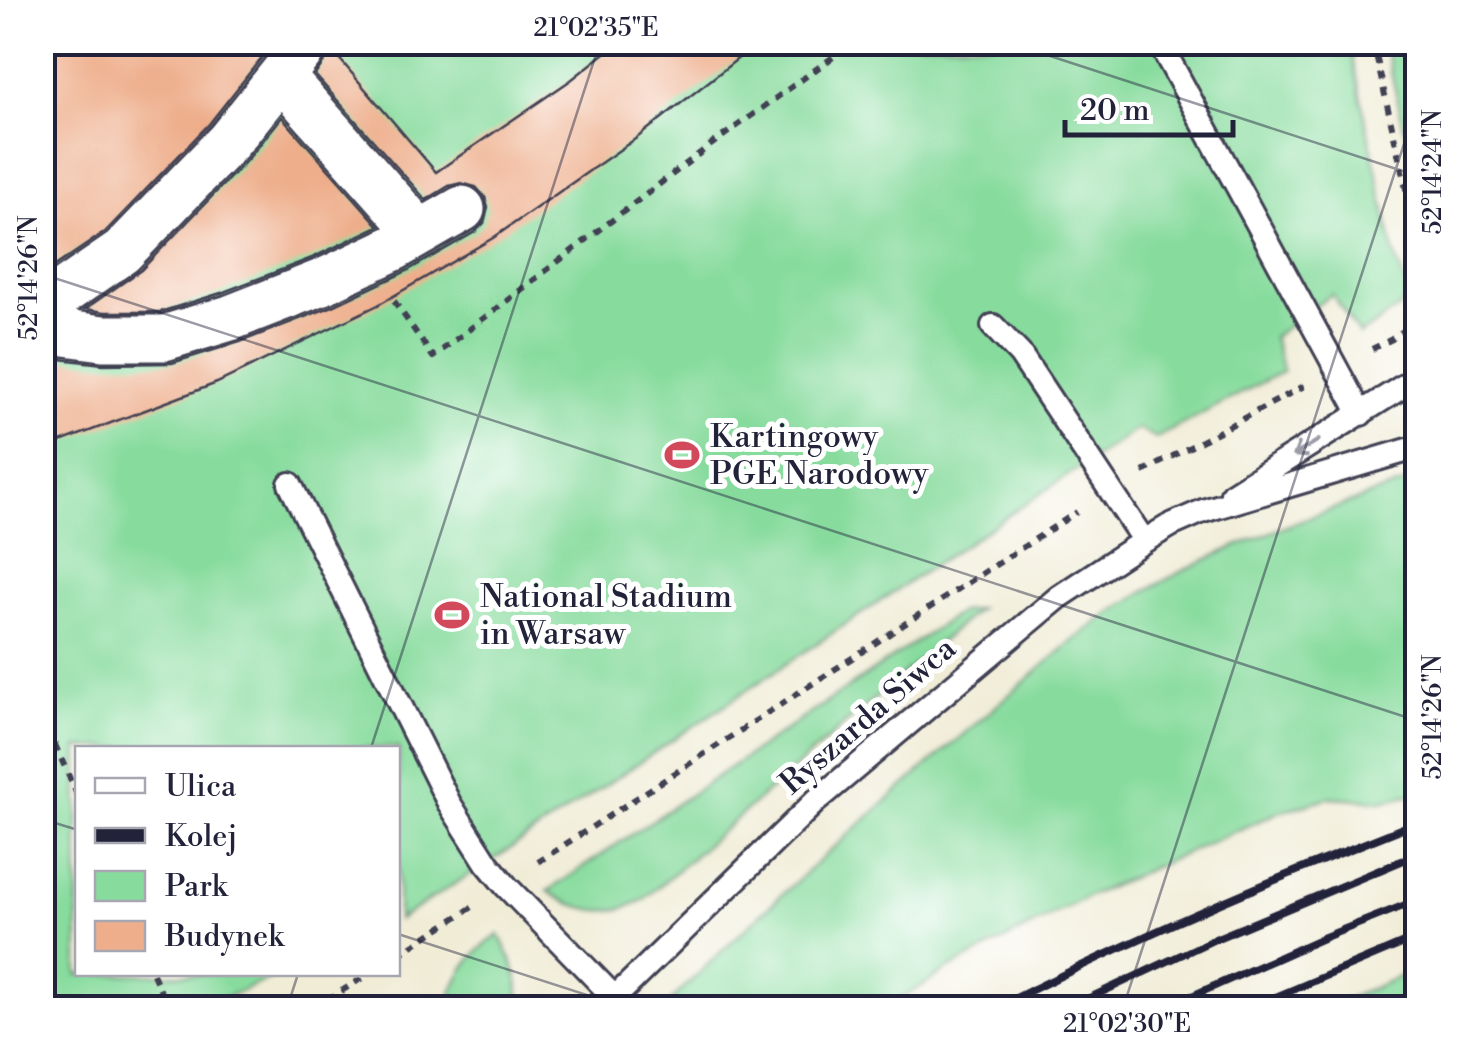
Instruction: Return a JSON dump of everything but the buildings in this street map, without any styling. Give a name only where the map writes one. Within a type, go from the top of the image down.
[{"type":"street","points":[[42,306],[122,252],[229,141],[294,59],[420,233]]},
{"type":"street","points":[[42,330],[103,338],[164,338],[230,318],[322,282],[462,208]]},
{"type":"lane","points":[[1159,42],[1361,414]]},
{"type":"lane","points":[[992,326],[1020,354],[1144,541]]},
{"type":"lane","name":"Ryszarda Siwca","points":[[1203,511],[1418,378]]},
{"type":"lane","name":"Ryszarda Siwca","points":[[609,1003],[816,801],[1059,596],[1170,525],[1203,511],[1418,448]]},
{"type":"lane","points":[[290,484],[450,803],[487,863],[609,1003]]},
{"type":"path","points":[[389,293],[434,357],[712,144],[854,42]]},
{"type":"path","points":[[1373,42],[1418,242]]},
{"type":"path","points":[[400,954],[1110,490],[1392,339],[1418,320]]},
{"type":"path","points":[[42,715],[75,790]]},
{"type":"path","points":[[154,976],[168,1008]]},
{"type":"path","points":[[314,1008],[366,976]]},
{"type":"green space","name":"National Stadium in Warsaw","points":[[42,43],[1349,43],[1394,252],[1408,292],[1399,308],[1359,335],[1332,294],[1273,337],[1283,371],[1156,438],[1137,429],[400,919],[400,746],[75,746],[75,976],[276,976],[201,1008],[43,1008]]},
{"type":"green space","points":[[1384,43],[1399,43],[1417,110],[1417,182]]},
{"type":"green space","points":[[1417,479],[1417,793],[1383,801],[1331,797],[1279,812],[1091,895],[883,1008],[664,1008],[854,830],[1036,671],[1103,618],[1215,556]]},
{"type":"green space","points":[[978,609],[643,900],[622,908],[600,910],[572,904],[548,891],[960,612]]},
{"type":"green space","points":[[499,935],[518,980],[517,1008],[447,1008],[466,966]]},
{"type":"green space","points":[[1417,969],[1417,1008],[1326,1008]]},
{"type":"railway","points":[[996,1008],[1204,910],[1418,822]]},
{"type":"railway","points":[[1068,1008],[1215,939],[1418,854]]},
{"type":"railway","points":[[1165,1008],[1418,900]]},
{"type":"railway","points":[[1250,1008],[1418,937]]},
{"type":"place","name":"Kartingowy PGE Narodowy","points":[[682,455]]},
{"type":"place","name":"National Stadium in Warsaw","points":[[452,615]]}]
